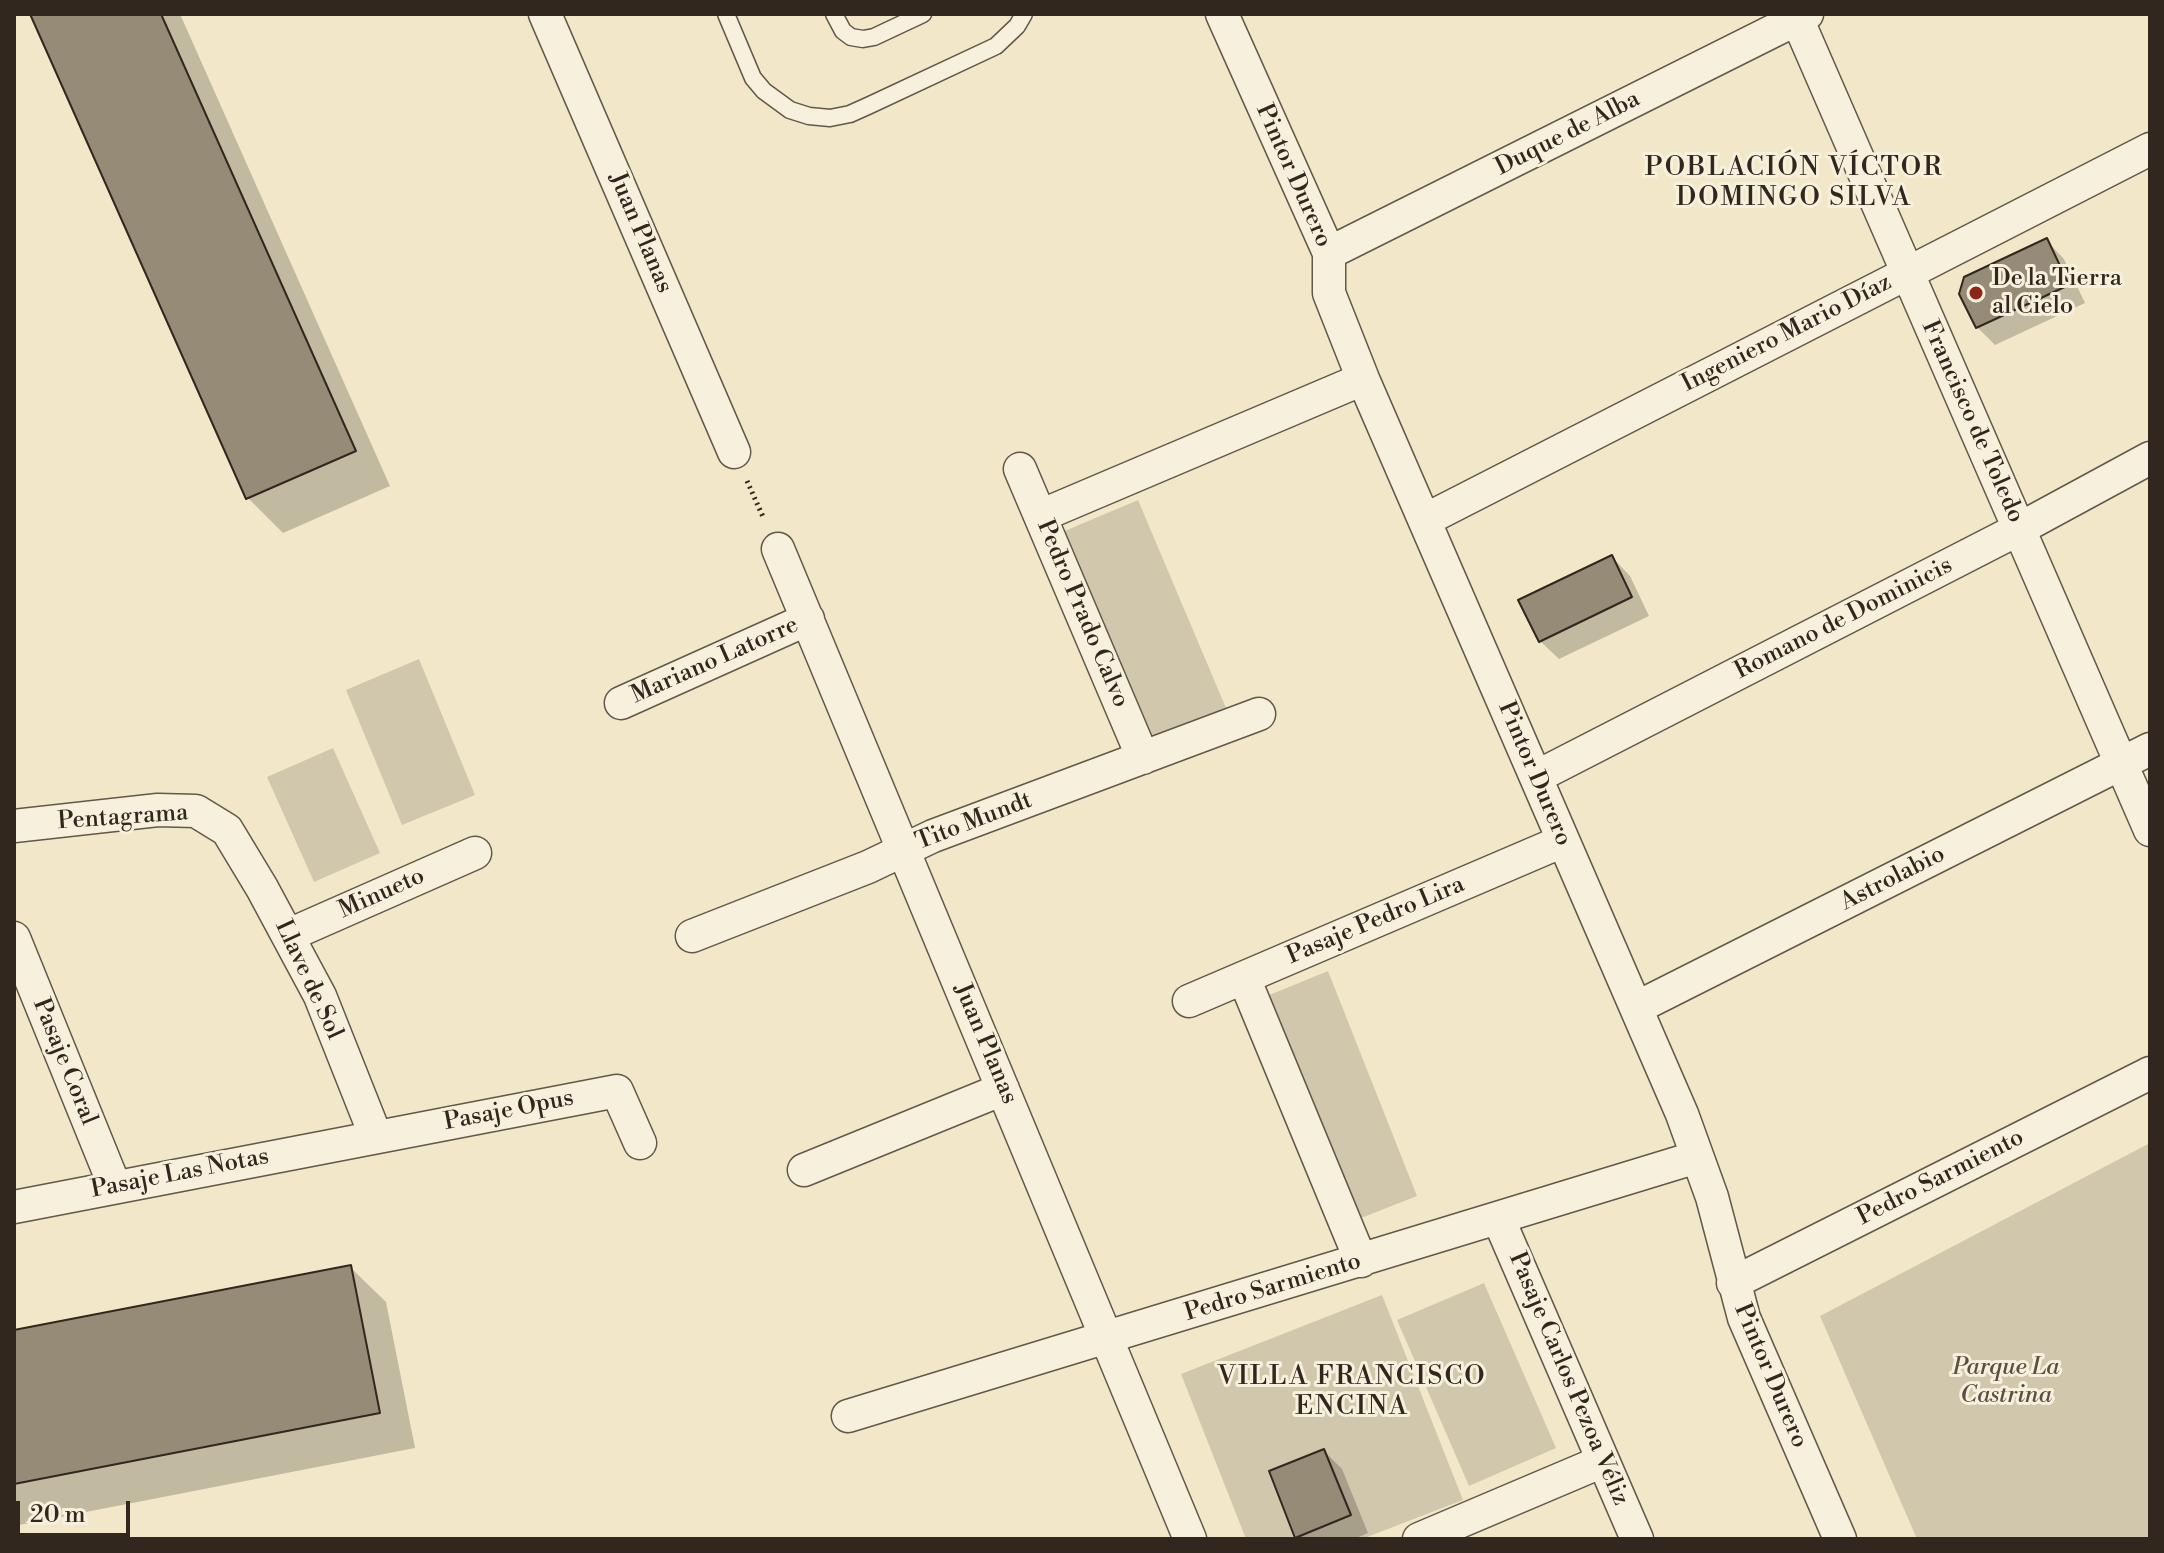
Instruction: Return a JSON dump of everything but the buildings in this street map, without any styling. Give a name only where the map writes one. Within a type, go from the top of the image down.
[{"type":"street","name":"Juan Planas","points":[[545,14],[734,452]]},
{"type":"street","name":"Duque de Alba","points":[[1329,253],[1800,16]]},
{"type":"street","name":"Francisco de Toledo","points":[[1800,16],[2150,830]]},
{"type":"street","name":"Pintor Durero","points":[[1233,18],[1329,253],[1329,293],[1363,379],[1636,1008],[1712,1197],[1733,1283],[1758,1353],[1840,1539]]},
{"type":"street","name":"Ingeniero Mario Díaz","points":[[1425,520],[2150,149]]},
{"type":"street","points":[[1040,516],[1363,379]]},
{"type":"street","name":"Romano de Dominicis","points":[[1536,777],[2019,529],[2150,458]]},
{"type":"street","name":"Pedro Prado Calvo","points":[[1020,469],[1143,758]]},
{"type":"street","name":"Juan Planas","points":[[778,549],[1190,1539]]},
{"type":"street","name":"Mariano Latorre","points":[[621,703],[808,619]]},
{"type":"street","name":"Tito Mundt","points":[[692,936],[868,867],[933,836],[1259,714]]},
{"type":"street","name":"Astrolabio","points":[[1636,1008],[2150,749]]},
{"type":"street","name":"Pentagrama","points":[[14,826],[158,810],[196,811],[227,830]]},
{"type":"street","name":"Llave de Sol","points":[[227,830],[289,935],[320,996],[361,1140]]},
{"type":"street","name":"Pasaje Pedro Lira","points":[[1189,1001],[1563,841]]},
{"type":"street","name":"Minueto","points":[[289,935],[475,853]]},
{"type":"street","name":"Pasaje Coral","points":[[14,938],[115,1187]]},
{"type":"street","points":[[1244,978],[1361,1261]]},
{"type":"street","name":"Pedro Sarmiento","points":[[1733,1283],[2150,1073]]},
{"type":"street","points":[[804,1170],[1003,1089]]},
{"type":"street","name":"Pasaje Opus","points":[[361,1140],[617,1091],[640,1143]]},
{"type":"street","name":"Pasaje Las Notas","points":[[14,1207],[361,1140]]},
{"type":"street","name":"Pedro Sarmiento","points":[[848,1416],[1499,1220],[1697,1157]]},
{"type":"street","name":"Pasaje Carlos Pezoa Véliz","points":[[1499,1220],[1637,1539]]},
{"type":"street","points":[[1419,1539],[1603,1461]]},
{"type":"lane","points":[[726,14],[753,78],[764,91],[790,110],[830,118],[860,109],[996,46],[1017,26],[1024,14]]},
{"type":"lane","points":[[834,14],[843,31],[851,37],[863,39],[923,14]]},
{"type":"path","points":[[734,452],[778,549]]},
{"type":"green space","points":[[1138,500],[1226,708],[1148,741],[1060,533]]},
{"type":"green space","points":[[419,659],[475,795],[402,825],[346,690]]},
{"type":"green space","points":[[333,748],[380,853],[314,882],[267,777]]},
{"type":"green space","points":[[1328,971],[1417,1196],[1356,1220],[1267,996]]},
{"type":"green space","name":"Parque La Castrina","points":[[2150,1143],[2150,1539],[1917,1539],[1820,1316]]},
{"type":"green space","points":[[1484,1283],[1556,1448],[1469,1486],[1397,1320]]},
{"type":"green space","points":[[1382,1295],[1463,1500],[1362,1539],[1246,1539],[1181,1374]]},
{"type":"place","name":"De la Tierra al Cielo","points":[[1976,293]]},
{"type":"district","name":"POBLACIÓN VÍCTOR DOMINGO SILVA","points":[[1794,184]]},
{"type":"district","name":"VILLA FRANCISCO ENCINA","points":[[1352,1393]]}]
